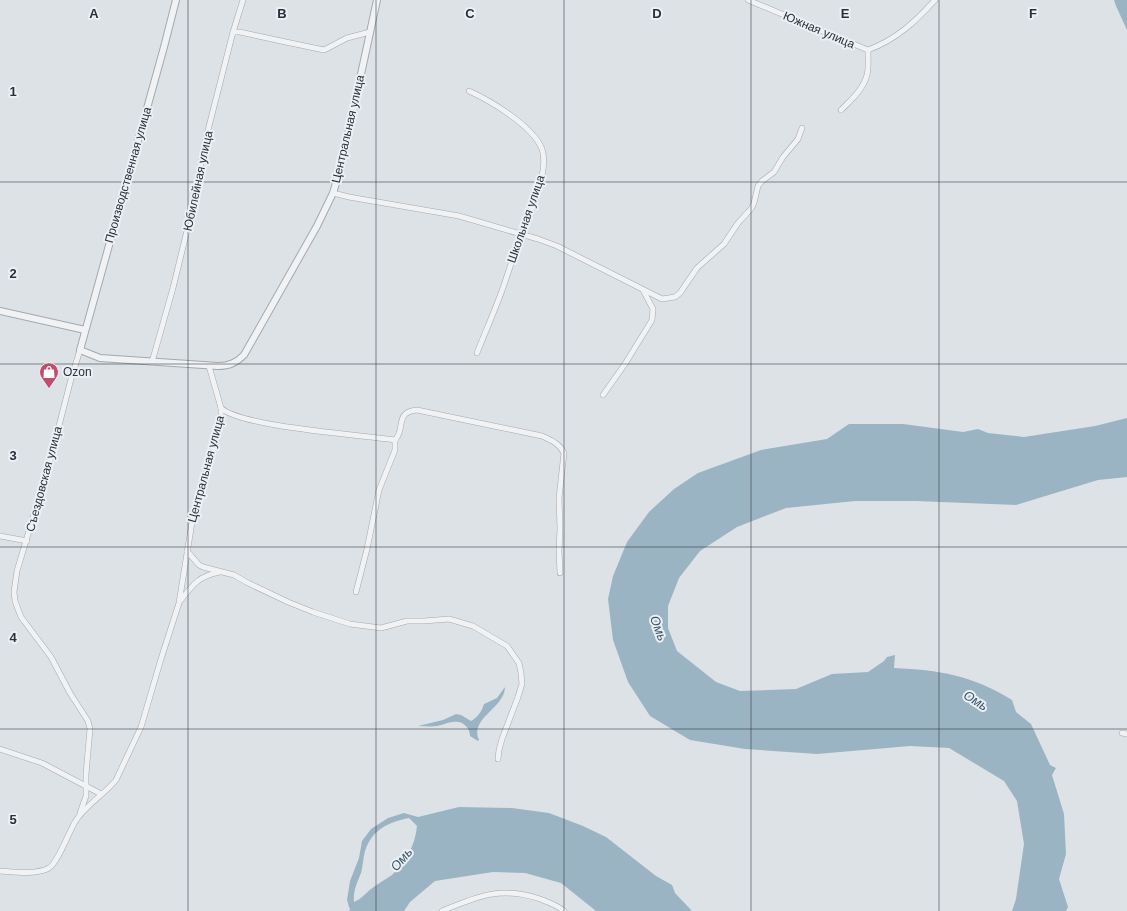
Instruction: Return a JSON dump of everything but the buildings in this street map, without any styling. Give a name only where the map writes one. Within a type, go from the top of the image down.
[{"type":"street","name":"Производственная улица","points":[[80,350],[176,0]]},
{"type":"street","name":"Юбилейная улица","points":[[152,362],[193,208],[205,142],[232,32],[242,0]]},
{"type":"street","name":"Центральная улица","points":[[0,871],[35,872],[42,871],[53,865],[76,821],[116,780],[141,727],[179,603],[194,510],[216,440],[221,418],[221,408],[209,366],[225,366],[232,364],[244,355],[317,226],[333,193],[341,167],[377,0]]},
{"type":"street","name":"Южная улица","points":[[748,0],[868,50]]},
{"type":"street","points":[[841,110],[864,83],[867,74],[868,50],[878,47],[900,34],[914,23],[935,0]]},
{"type":"street","points":[[232,32],[240,32],[324,50],[347,38],[370,32]]},
{"type":"street","name":"Школьная улица","points":[[469,91],[500,108],[524,125],[538,140],[542,151],[543,170],[541,180],[505,282],[477,353]]},
{"type":"street","points":[[333,193],[459,216],[557,246],[662,299],[675,297],[680,293],[697,268],[724,244],[754,203],[758,186],[774,172],[783,157],[798,139],[802,128]]},
{"type":"street","points":[[603,395],[625,364],[652,320],[653,309],[642,289]]},
{"type":"street","points":[[0,311],[85,330]]},
{"type":"street","points":[[80,350],[100,358],[209,366]]},
{"type":"street","name":"Съездовская улица","points":[[80,350],[15,581],[14,592],[17,609],[21,617],[51,657],[70,693],[88,721],[90,729],[86,786]]},
{"type":"street","points":[[221,408],[224,411],[236,416],[288,427],[395,440]]},
{"type":"street","points":[[356,592],[367,549],[379,490],[395,450],[395,440],[399,436],[402,419],[405,414],[417,410],[542,436],[557,443],[561,447],[564,453],[559,498],[560,528],[558,551],[560,573]]},
{"type":"street","points":[[0,536],[27,541]]},
{"type":"street","points":[[188,552],[199,565],[234,575],[248,583],[295,604],[350,624],[382,628],[407,621],[449,619],[473,626],[508,646],[519,663],[522,684],[502,739],[498,759]]},
{"type":"street","points":[[179,603],[199,579],[208,574],[222,571]]},
{"type":"street","points":[[0,749],[42,763],[101,794]]},
{"type":"street","points":[[76,821],[86,796],[86,786]]},
{"type":"street","points":[[442,911],[492,893],[509,892],[545,901],[559,907],[564,911]]},
{"type":"water","points":[[1114,0],[1127,0],[1127,30],[1116,6]]},
{"type":"water","name":"Омь","points":[[1127,418],[1127,477],[1098,480],[1016,505],[916,501],[855,501],[786,508],[737,527],[700,551],[679,578],[668,606],[668,628],[677,651],[716,682],[740,691],[796,689],[832,674],[868,672],[884,661],[887,657],[895,655],[894,668],[926,670],[955,675],[983,685],[1012,700],[1016,712],[1031,724],[1050,765],[1056,768],[1052,775],[1064,814],[1066,854],[1059,879],[1068,907],[1066,911],[1012,911],[1016,899],[1024,844],[1017,801],[1004,781],[949,748],[910,746],[817,754],[745,749],[690,740],[650,716],[628,682],[613,640],[608,599],[613,576],[627,542],[649,512],[674,489],[698,473],[761,450],[827,439],[849,424],[903,424],[963,432],[978,429],[988,433],[1024,437],[1095,426]]},
{"type":"water","points":[[505,687],[500,701],[479,725],[477,732],[478,741],[470,736],[469,730],[465,725],[459,722],[451,722],[439,726],[418,726],[443,720],[456,714],[461,715],[471,721],[479,714],[484,704],[497,698]]},
{"type":"water","points":[[459,807],[512,808],[549,813],[583,826],[606,837],[656,876],[672,885],[675,893],[692,911],[596,911],[561,883],[525,873],[493,872],[435,881],[410,902],[404,911],[348,911],[350,910],[347,900],[350,881],[359,858],[362,841],[371,829],[388,818],[404,813],[418,817]],"holes":[[[409,818],[417,826],[412,847],[402,865],[392,875],[373,887],[354,902],[355,891],[361,873],[365,851],[376,832],[394,822]]]},
{"type":"place","name":"Ozon","points":[[49,389]]}]
